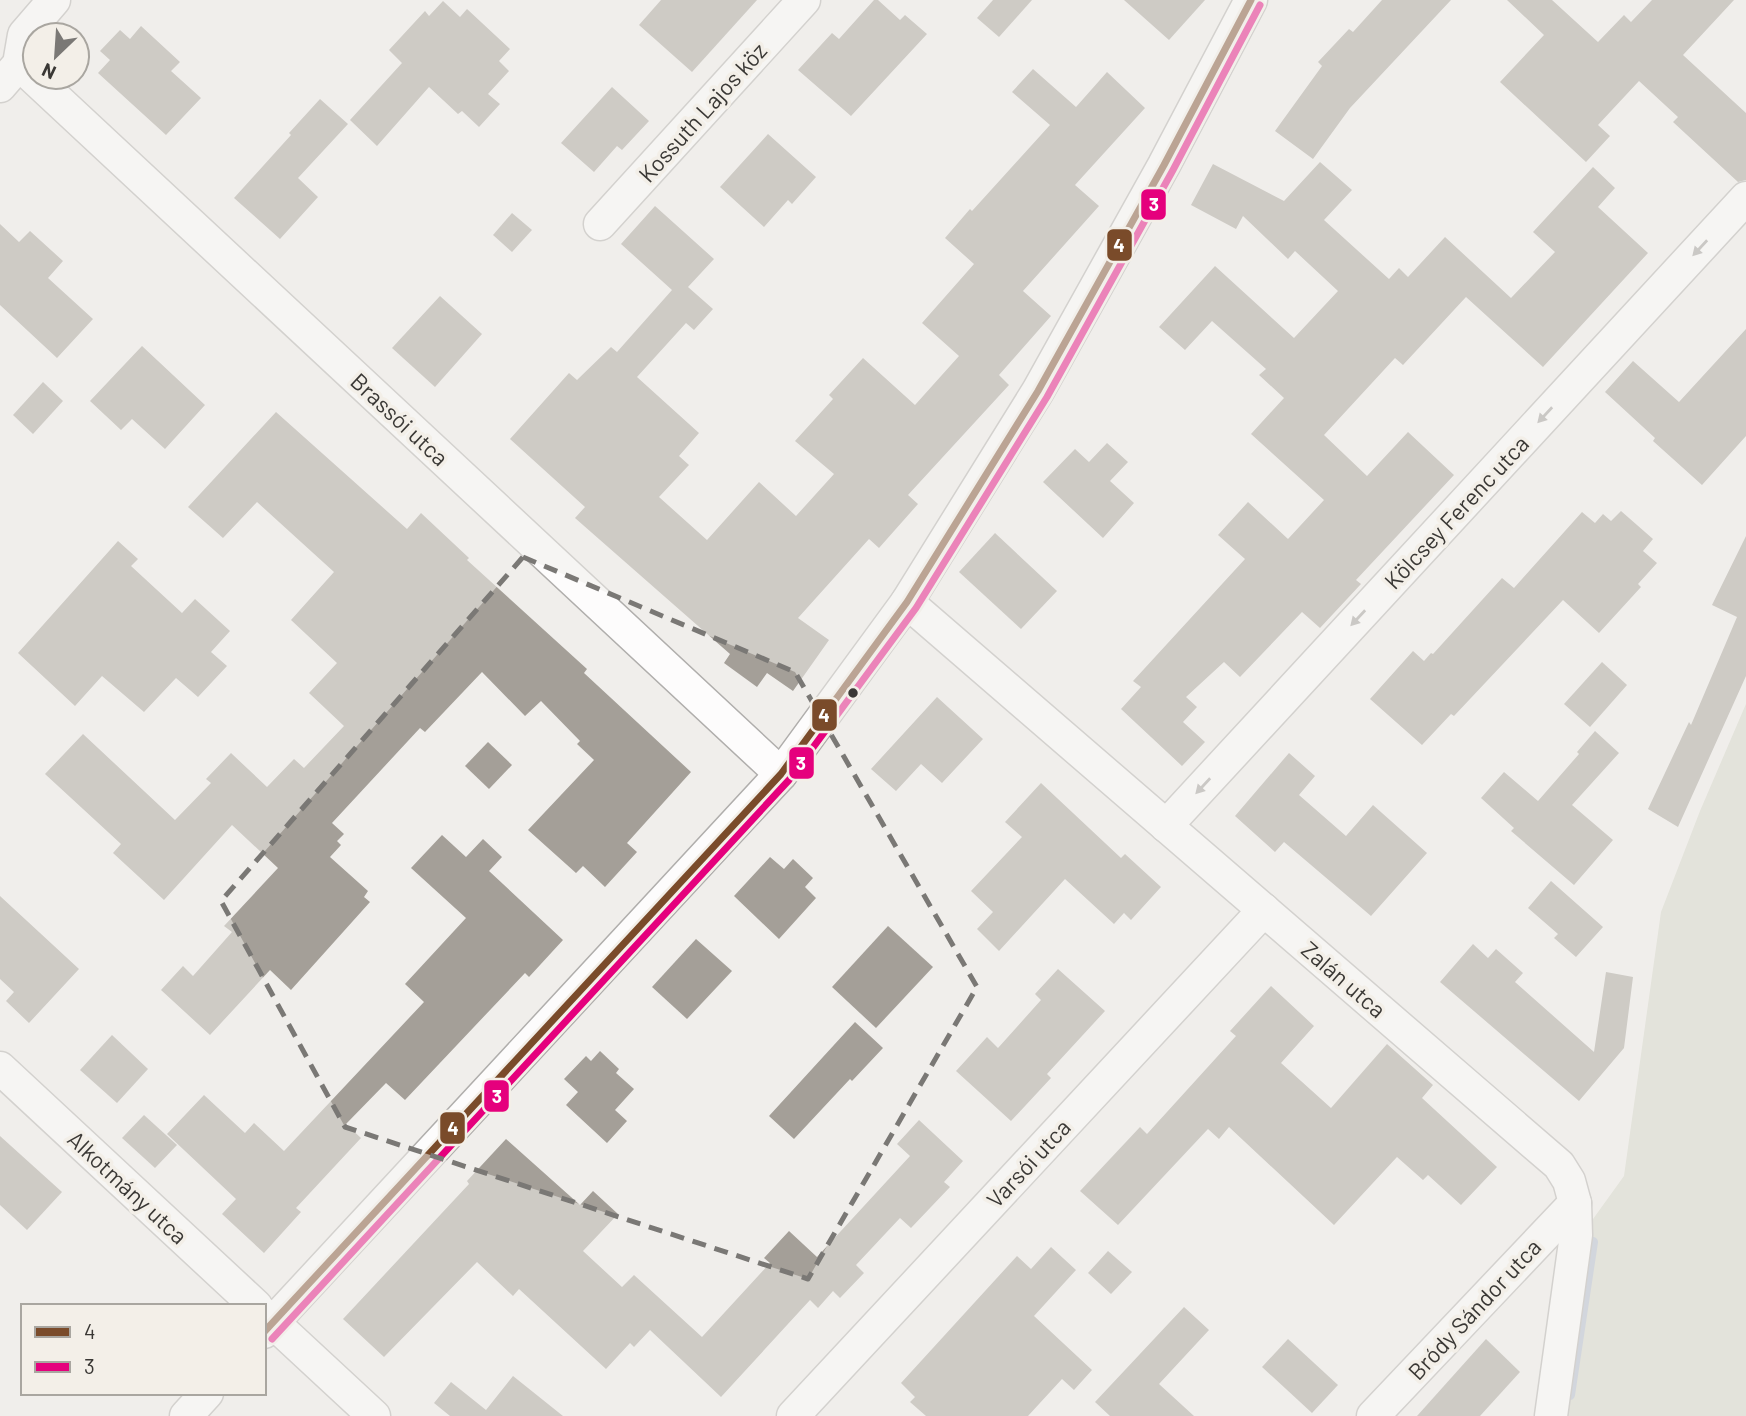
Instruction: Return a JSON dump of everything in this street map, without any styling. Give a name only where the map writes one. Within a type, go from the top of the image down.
[{"type":"street","points":[[10,75],[24,35],[54,0]]},
{"type":"street","name":"Kossuth Lajos köz","points":[[600,224],[804,0]]},
{"type":"street","points":[[266,1316],[781,774],[906,602],[1038,391],[1164,165],[1251,0]]},
{"type":"street","name":"Brassói utca","points":[[10,75],[781,774]]},
{"type":"street","name":"Kölcsey Ferenc utca","points":[[1166,826],[1746,198]]},
{"type":"street","name":"Zalán utca","points":[[906,602],[1559,1165],[1569,1181],[1574,1202],[1576,1235],[1551,1416]]},
{"type":"street","name":"Varsói utca","points":[[793,1416],[1264,910]]},
{"type":"street","name":"Alkotmány utca","points":[[0,1068],[249,1304]]},
{"type":"street","name":"Bródy Sándor utca","points":[[1373,1416],[1574,1202]]},
{"type":"street","name":"Alkotmány utca","points":[[266,1320],[374,1416]]},
{"type":"street","points":[[186,1416],[205,1395]]},
{"type":"highlighted area","points":[[523,557],[795,672],[977,987],[808,1279],[345,1127],[221,901]]},
{"type":"shaded area","points":[[1746,704],[1746,1416],[1560,1416],[1588,1226],[1624,1176],[1661,912],[1700,811]]},
{"type":"building","points":[[661,0],[757,0],[692,72],[639,25]]},
{"type":"building","points":[[874,0],[878,0],[900,20],[905,15],[927,34],[851,116],[798,70],[832,33],[839,39]]},
{"type":"building","points":[[993,0],[1032,0],[999,37],[977,18]]},
{"type":"building","points":[[1124,0],[1205,0],[1169,40]]},
{"type":"building","points":[[1382,0],[1451,0],[1350,108],[1313,159],[1275,131],[1322,66],[1318,62],[1349,29],[1353,32]]},
{"type":"building","points":[[1507,0],[1552,0],[1598,42],[1624,15],[1631,22],[1652,0],[1734,0],[1683,55],[1746,113],[1746,180],[1738,182],[1673,122],[1678,117],[1639,81],[1598,125],[1610,136],[1586,162],[1500,82],[1544,35]]},
{"type":"building","points":[[443,1],[460,17],[467,9],[510,49],[499,61],[509,71],[488,94],[500,104],[479,127],[462,111],[458,114],[429,87],[377,146],[350,120],[402,63],[389,50],[425,11],[429,16]]},
{"type":"building","points":[[141,26],[180,62],[171,71],[201,98],[166,135],[98,73],[110,60],[100,51],[120,30],[130,39]]},
{"type":"building","points":[[1033,69],[1076,107],[1107,72],[1145,108],[1075,185],[1099,206],[1023,291],[1051,316],[999,375],[1009,385],[908,495],[918,504],[879,548],[869,539],[798,618],[829,640],[793,691],[767,673],[757,687],[724,663],[730,654],[575,518],[585,507],[510,439],[569,373],[577,380],[611,347],[617,352],[672,290],[621,244],[655,206],[714,259],[688,287],[713,309],[694,330],[686,323],[637,377],[699,433],[679,456],[689,465],[659,497],[707,540],[759,482],[796,516],[834,474],[795,441],[833,399],[829,395],[863,358],[915,405],[959,356],[922,323],[974,264],[945,238],[1050,125],[1012,92]]},
{"type":"building","points":[[612,87],[649,121],[622,150],[617,146],[594,172],[561,143]]},
{"type":"building","points":[[320,99],[348,124],[298,178],[318,197],[280,239],[234,198]]},
{"type":"building","points":[[768,134],[816,177],[792,204],[788,200],[764,227],[720,187]]},
{"type":"building","points":[[1320,162],[1352,190],[1324,220],[1389,279],[1399,268],[1408,277],[1445,237],[1511,298],[1555,252],[1533,232],[1593,167],[1615,188],[1598,207],[1648,253],[1543,367],[1466,297],[1403,365],[1395,358],[1324,435],[1367,476],[1408,432],[1454,475],[1356,580],[1361,584],[1320,628],[1302,612],[1240,677],[1224,662],[1186,697],[1197,707],[1183,722],[1205,742],[1182,766],[1121,709],[1141,687],[1133,681],[1245,559],[1218,535],[1248,502],[1288,539],[1324,500],[1251,434],[1284,398],[1259,375],[1266,369],[1212,321],[1185,350],[1159,327],[1215,266],[1294,338],[1338,291],[1295,251],[1288,259],[1243,216],[1236,229],[1191,205],[1213,164],[1284,201]]},
{"type":"building","points":[[512,213],[532,230],[512,252],[493,235]]},
{"type":"building","points":[[0,224],[19,242],[30,231],[63,261],[48,278],[93,319],[57,358],[0,305]]},
{"type":"building","points":[[440,296],[482,334],[435,387],[392,348]]},
{"type":"building","points":[[1746,329],[1746,436],[1702,485],[1653,441],[1655,438],[1605,392],[1633,361],[1679,402]]},
{"type":"building","points":[[142,346],[205,405],[165,449],[132,419],[121,430],[90,401]]},
{"type":"building","points":[[43,382],[63,401],[33,434],[13,415]]},
{"type":"building","points":[[276,412],[407,529],[421,513],[469,558],[467,560],[587,669],[584,673],[691,772],[627,843],[637,852],[605,887],[583,866],[576,873],[528,830],[594,760],[577,744],[580,741],[541,701],[525,716],[482,672],[425,732],[420,728],[332,823],[344,834],[337,841],[341,845],[330,857],[368,891],[364,897],[370,902],[291,990],[270,970],[210,1035],[161,990],[183,966],[193,976],[232,932],[224,926],[278,868],[232,825],[164,900],[113,853],[121,844],[45,774],[83,734],[175,820],[211,783],[206,779],[231,753],[267,787],[294,759],[304,768],[344,726],[309,693],[337,663],[291,620],[334,572],[257,502],[223,538],[188,507]]},
{"type":"building","points":[[1107,443],[1128,462],[1110,481],[1134,503],[1103,538],[1043,482],[1075,449],[1089,462]]},
{"type":"building","points":[[1621,511],[1653,539],[1643,551],[1657,563],[1638,584],[1641,587],[1599,633],[1563,600],[1454,716],[1451,714],[1422,745],[1370,699],[1413,651],[1424,661],[1433,654],[1502,578],[1514,588],[1582,512],[1595,523],[1603,514],[1611,521]]},
{"type":"building","points":[[995,533],[1057,591],[1021,629],[959,572]]},
{"type":"building","points":[[1746,536],[1746,676],[1678,827],[1648,809],[1689,722],[1691,725],[1737,617],[1712,605]]},
{"type":"building","points":[[118,541],[138,559],[131,566],[182,613],[195,599],[230,631],[211,652],[227,666],[198,697],[176,678],[144,712],[102,676],[75,706],[18,653]]},
{"type":"building","points":[[1602,662],[1627,685],[1590,727],[1564,704]]},
{"type":"building","points":[[937,697],[983,739],[942,783],[921,764],[896,791],[871,769]]},
{"type":"building","points":[[1595,731],[1619,753],[1572,805],[1613,840],[1574,885],[1511,831],[1514,828],[1481,798],[1504,772],[1538,801],[1579,754],[1577,752]]},
{"type":"building","points":[[488,742],[512,765],[489,789],[465,766]]},
{"type":"building","points":[[1289,753],[1315,776],[1299,795],[1346,836],[1373,805],[1427,853],[1371,916],[1284,842],[1275,852],[1235,816]]},
{"type":"building","points":[[1041,783],[1121,858],[1125,854],[1161,887],[1131,920],[1124,913],[1114,924],[1065,879],[999,951],[977,929],[993,912],[971,891],[1022,837],[1005,822]]},
{"type":"building","points":[[442,835],[466,857],[483,839],[502,857],[489,871],[563,940],[529,977],[525,973],[405,1100],[386,1083],[346,1124],[361,1138],[296,1208],[301,1212],[264,1253],[222,1214],[236,1199],[167,1134],[204,1095],[245,1133],[254,1123],[284,1151],[424,1002],[405,984],[466,918],[411,868]]},
{"type":"building","points":[[770,857],[784,869],[793,859],[813,878],[805,887],[816,898],[779,939],[734,896]]},
{"type":"building","points":[[1551,881],[1603,927],[1576,957],[1554,938],[1558,934],[1528,908]]},
{"type":"building","points":[[0,896],[79,969],[29,1023],[6,1001],[14,992],[0,979]]},
{"type":"building","points":[[888,926],[933,967],[876,1028],[832,987]]},
{"type":"building","points":[[696,939],[732,971],[687,1019],[652,987]]},
{"type":"building","points":[[1473,944],[1488,958],[1496,949],[1523,973],[1515,982],[1594,1052],[1606,972],[1633,977],[1624,1048],[1579,1101],[1440,982]]},
{"type":"building","points":[[1058,969],[1105,1011],[1047,1074],[1051,1078],[1011,1121],[956,1071],[987,1037],[998,1048],[1041,1000],[1035,994]]},
{"type":"building","points":[[1271,986],[1314,1026],[1281,1063],[1331,1108],[1387,1044],[1433,1085],[1422,1098],[1497,1167],[1461,1205],[1428,1175],[1423,1180],[1397,1157],[1334,1225],[1229,1127],[1219,1139],[1208,1129],[1118,1225],[1080,1191],[1140,1127],[1147,1134],[1236,1036],[1230,1031]]},
{"type":"building","points":[[855,1022],[883,1048],[794,1139],[769,1116]]},
{"type":"building","points":[[112,1035],[148,1069],[117,1103],[80,1070]]},
{"type":"building","points":[[600,1051],[619,1069],[616,1073],[634,1089],[615,1110],[627,1121],[607,1143],[566,1105],[578,1092],[564,1079],[586,1056],[591,1061]]},
{"type":"building","points":[[144,1115],[177,1145],[155,1168],[122,1138]]},
{"type":"building","points":[[919,1120],[963,1161],[944,1182],[950,1187],[911,1228],[900,1218],[856,1265],[864,1273],[840,1298],[833,1291],[818,1308],[810,1300],[721,1397],[650,1330],[634,1347],[630,1343],[606,1369],[519,1289],[513,1296],[477,1262],[384,1357],[343,1319],[469,1184],[467,1181],[506,1139],[580,1205],[593,1191],[618,1214],[583,1251],[622,1287],[634,1275],[702,1337],[770,1263],[764,1258],[789,1231],[817,1257],[910,1156],[897,1144]]},
{"type":"building","points":[[0,1136],[62,1192],[27,1230],[0,1205]]},
{"type":"building","points":[[1051,1247],[1076,1270],[1034,1316],[1092,1370],[1074,1390],[1062,1379],[1028,1416],[926,1416],[910,1402],[915,1397],[901,1383],[1017,1256],[1031,1269]]},
{"type":"building","points":[[1108,1251],[1132,1272],[1111,1294],[1088,1273]]},
{"type":"building","points":[[1184,1307],[1209,1330],[1159,1384],[1194,1416],[1110,1416],[1095,1402]]},
{"type":"building","points":[[1288,1339],[1338,1385],[1312,1413],[1262,1367]]},
{"type":"building","points":[[1486,1339],[1520,1372],[1480,1416],[1417,1416]]},
{"type":"building","points":[[513,1376],[563,1416],[450,1416],[434,1403],[451,1382],[486,1410]]},
{"type":"waterway","points":[[1570,1395],[1593,1242]]},
{"type":"transit line","name":"4","points":[[266,1330],[781,774],[907,602],[1038,391],[1164,165],[1251,0]]},
{"type":"transit line","name":"3","points":[[272,1339],[789,780],[916,608],[1047,397],[1173,170],[1260,5]]}]
